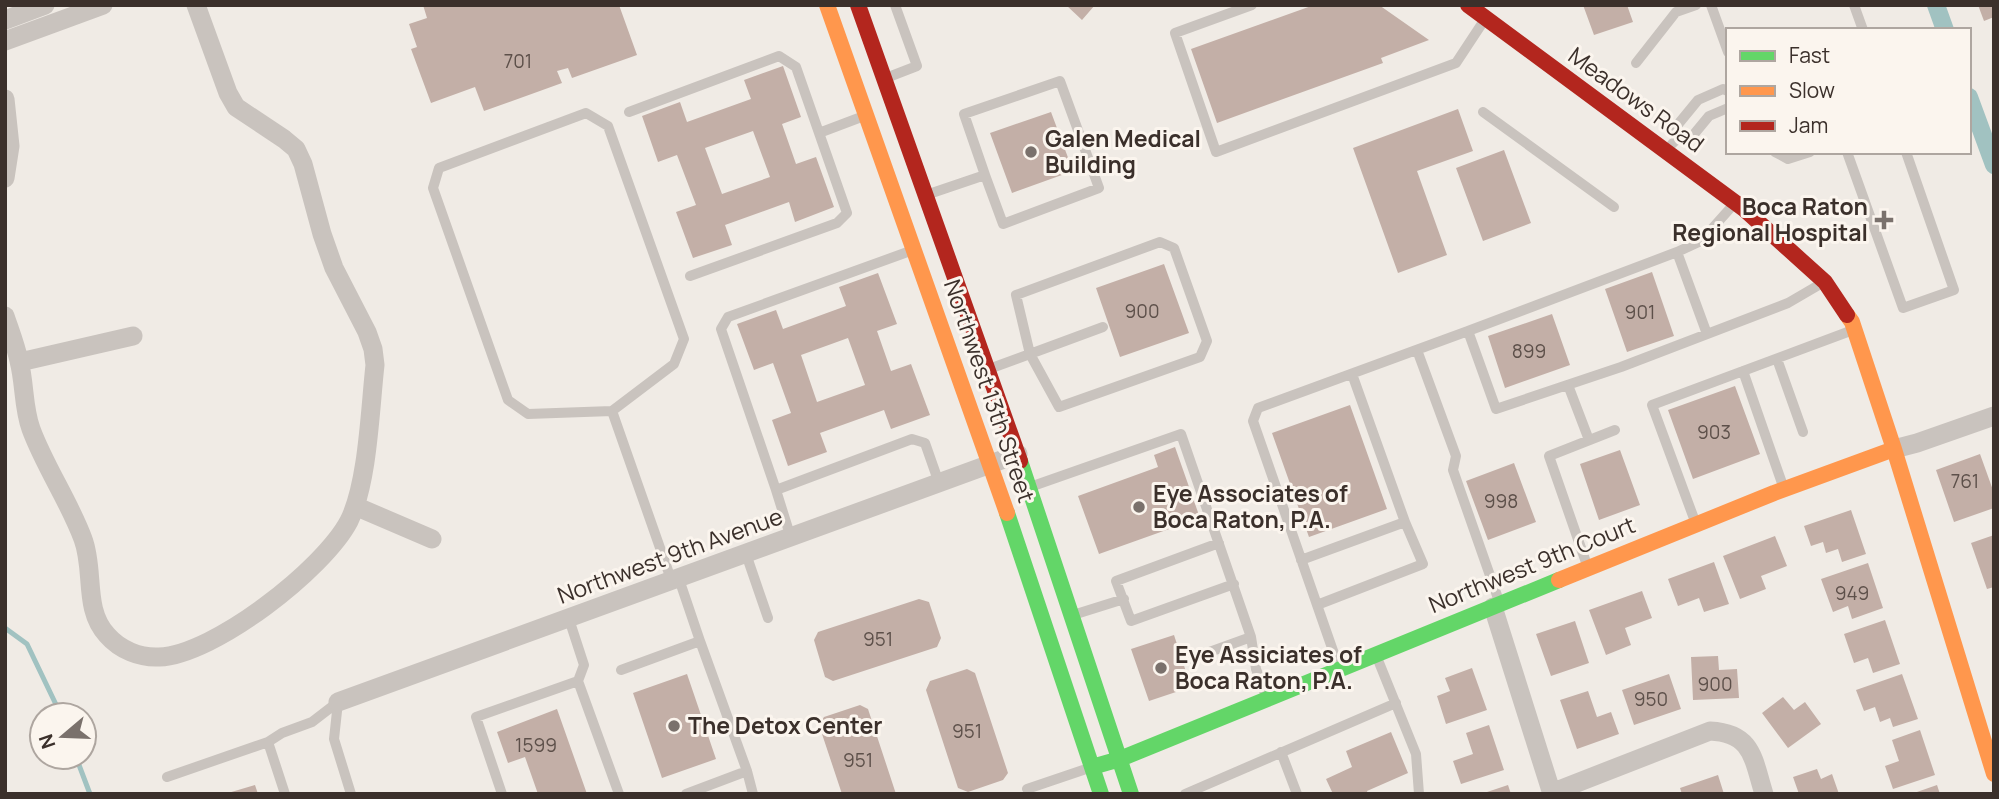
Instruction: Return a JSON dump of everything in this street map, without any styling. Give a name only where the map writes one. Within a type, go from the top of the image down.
[{"type":"street","points":[[5,20],[45,5]]},
{"type":"street","points":[[5,41],[103,5]]},
{"type":"street","points":[[5,316],[20,362],[27,416],[32,432],[84,541],[92,607],[97,622],[117,645],[146,657],[162,657],[209,640],[267,605],[330,549],[340,536],[355,506],[362,478],[374,378],[373,349],[334,268],[303,164],[296,149],[236,107],[228,93],[196,5]]},
{"type":"street","name":"Northwest 13th Street","points":[[827,5],[991,464],[1101,794]]},
{"type":"street","name":"Northwest 13th Street","points":[[858,5],[1030,487],[1131,794]]},
{"type":"street","name":"Meadows Road","points":[[1468,5],[1671,145],[1734,203],[1776,235],[1825,282],[1852,322],[1994,774]]},
{"type":"street","points":[[5,99],[10,146],[5,178]]},
{"type":"street","points":[[20,362],[132,335]]},
{"type":"street","name":"Northwest 9th Court","points":[[1092,767],[1120,759],[1784,489],[1994,416]]},
{"type":"street","name":"Northwest 9th Avenue","points":[[338,702],[569,620],[1018,454]]},
{"type":"street","points":[[355,506],[432,539]]},
{"type":"street","points":[[1497,606],[1551,793],[1710,730],[1727,732],[1743,741],[1752,756],[1764,794]]},
{"type":"lane","points":[[884,79],[917,66],[895,5]]},
{"type":"lane","points":[[1252,5],[1175,33],[1216,152],[1456,63],[1485,19]]},
{"type":"lane","points":[[1636,63],[1676,12],[1696,5]]},
{"type":"lane","points":[[1711,5],[1726,46]]},
{"type":"lane","points":[[1854,5],[1862,28]]},
{"type":"lane","points":[[629,112],[779,56],[796,67],[847,213],[837,223],[690,276]]},
{"type":"lane","points":[[1060,81],[1099,188],[1003,224],[985,176],[964,114],[1060,81]]},
{"type":"lane","points":[[1671,145],[1675,128],[1698,100],[1723,89],[1726,90]]},
{"type":"lane","points":[[1671,145],[1690,139],[1709,116],[1726,109]]},
{"type":"lane","points":[[1483,112],[1614,207]]},
{"type":"lane","points":[[586,113],[608,126],[684,339],[674,364],[612,411],[528,414],[508,400],[433,188],[439,168],[586,113]]},
{"type":"lane","points":[[819,132],[866,115]]},
{"type":"lane","points":[[1779,154],[1788,159],[1804,154]]},
{"type":"lane","points":[[1848,154],[1903,308],[1954,290],[1907,154]]},
{"type":"lane","points":[[926,195],[985,176]]},
{"type":"lane","points":[[1339,670],[1253,421],[1258,408],[1676,252],[1701,241],[1734,203]]},
{"type":"lane","points":[[1160,242],[1174,247],[1208,341],[1200,357],[1059,407],[1030,354],[1016,295],[1160,242]]},
{"type":"lane","points":[[791,538],[721,329],[727,317],[915,250]]},
{"type":"lane","points":[[1676,252],[1707,334]]},
{"type":"lane","points":[[1468,331],[1496,409],[1788,303],[1825,282]]},
{"type":"lane","points":[[988,369],[1102,327]]},
{"type":"lane","points":[[1696,525],[1652,405],[1854,330]]},
{"type":"lane","points":[[1417,350],[1456,456],[1453,470],[1497,606]]},
{"type":"lane","points":[[1777,359],[1803,432]]},
{"type":"lane","points":[[1743,371],[1784,489]]},
{"type":"lane","points":[[1317,605],[1423,564],[1405,522],[1352,374]]},
{"type":"lane","points":[[1568,385],[1589,440]]},
{"type":"lane","points":[[612,411],[700,641],[753,794]]},
{"type":"lane","points":[[1588,568],[1549,456],[1615,430]]},
{"type":"lane","points":[[1030,487],[1181,434],[1234,584],[1251,638],[1256,669],[1267,699]]},
{"type":"lane","points":[[776,490],[912,439],[925,443],[939,483]]},
{"type":"lane","points":[[1301,560],[1405,522]]},
{"type":"lane","points":[[1219,543],[1116,580],[1131,621],[1234,584]]},
{"type":"lane","points":[[746,554],[768,618]]},
{"type":"lane","points":[[1072,615],[1124,598]]},
{"type":"lane","points":[[569,620],[584,665],[579,681],[619,794]]},
{"type":"lane","points":[[1190,659],[1251,638]]},
{"type":"lane","points":[[621,670],[700,641]]},
{"type":"lane","points":[[1376,655],[1416,754],[1419,794]]},
{"type":"lane","points":[[502,794],[476,717],[579,681]]},
{"type":"lane","points":[[167,777],[268,742],[282,733],[312,722],[338,702]]},
{"type":"lane","points":[[338,702],[334,739],[351,794]]},
{"type":"lane","points":[[1185,794],[1396,703]]},
{"type":"lane","points":[[268,742],[285,794]]},
{"type":"lane","points":[[1281,752],[1297,794]]},
{"type":"lane","points":[[1027,789],[1092,767]]},
{"type":"lane","points":[[686,794],[747,771]]},
{"type":"building","points":[[423,5],[619,5],[637,55],[572,78],[568,68],[557,71],[562,83],[484,111],[475,87],[431,103],[411,49],[417,47],[409,24],[427,18]]},
{"type":"building","points":[[1066,5],[1095,5],[1082,20]]},
{"type":"building","points":[[1314,5],[1379,5],[1429,40],[1381,58],[1383,63],[1217,123],[1191,49]]},
{"type":"building","points":[[1583,5],[1627,5],[1633,22],[1594,35]]},
{"type":"building","points":[[1978,5],[1994,5],[1994,17],[1984,21]]},
{"type":"building","points":[[783,66],[801,117],[782,124],[796,164],[816,157],[834,207],[795,222],[789,202],[725,225],[732,245],[693,258],[676,212],[696,205],[677,155],[658,162],[642,116],[680,102],[687,122],[751,99],[744,80]],"holes":[[[753,131],[770,177],[722,194],[705,148]]]},
{"type":"building","points":[[1458,109],[1473,151],[1417,171],[1447,255],[1398,273],[1353,148]]},
{"type":"building","name":"Galen Medical Building","points":[[1051,112],[1073,171],[1012,193],[990,133]]},
{"type":"building","points":[[1504,150],[1531,223],[1483,241],[1456,168]]},
{"type":"building","points":[[1164,264],[1189,333],[1120,357],[1096,288]]},
{"type":"building","points":[[1652,272],[1674,336],[1627,352],[1605,289]]},
{"type":"building","points":[[878,273],[897,324],[877,331],[891,371],[911,364],[930,415],[891,429],[884,410],[820,433],[827,452],[788,466],[772,420],[791,413],[773,363],[754,370],[737,324],[776,310],[783,329],[846,306],[839,287]],"holes":[[[848,338],[865,385],[817,402],[801,355]]]},
{"type":"building","points":[[1552,314],[1570,365],[1505,388],[1488,336]]},
{"type":"building","points":[[1735,386],[1760,454],[1693,479],[1668,410]]},
{"type":"building","points":[[1350,405],[1387,509],[1309,537],[1272,433]]},
{"type":"building","name":"Eye Associates of Boca Raton, P.A.","points":[[1175,447],[1200,518],[1099,554],[1078,496],[1158,467],[1154,455]]},
{"type":"building","points":[[1620,450],[1640,505],[1599,520],[1580,464]]},
{"type":"building","points":[[1980,454],[1994,493],[1994,508],[1954,522],[1936,470]]},
{"type":"building","points":[[1514,463],[1536,522],[1488,540],[1466,481]]},
{"type":"building","points":[[1851,510],[1866,554],[1842,562],[1838,549],[1826,553],[1823,542],[1811,546],[1804,526]]},
{"type":"building","points":[[1994,535],[1994,587],[1987,589],[1971,543]]},
{"type":"building","points":[[1775,536],[1787,566],[1761,576],[1766,589],[1740,599],[1723,556]]},
{"type":"building","points":[[1714,562],[1729,604],[1704,612],[1699,598],[1678,606],[1668,579]]},
{"type":"building","points":[[1868,563],[1883,608],[1852,619],[1848,606],[1833,612],[1821,579]]},
{"type":"building","points":[[1642,591],[1652,618],[1625,628],[1631,645],[1606,655],[1589,610]]},
{"type":"building","points":[[919,599],[929,602],[941,638],[937,647],[833,681],[825,677],[814,640],[818,632]]},
{"type":"building","points":[[1885,620],[1900,664],[1873,673],[1868,658],[1854,663],[1844,634]]},
{"type":"building","points":[[1575,621],[1589,663],[1551,676],[1536,634]]},
{"type":"building","name":"Eye Assiciates of Boca Raton, P.A.","points":[[1174,635],[1191,687],[1149,701],[1131,649]]},
{"type":"building","points":[[1718,656],[1719,670],[1737,669],[1739,698],[1693,700],[1691,657]]},
{"type":"building","points":[[1472,668],[1487,710],[1446,724],[1437,696],[1450,691],[1445,678]]},
{"type":"building","points":[[967,669],[975,673],[1008,773],[1003,780],[968,792],[958,788],[926,690],[930,681]]},
{"type":"building","name":"The Detox Center","points":[[687,674],[716,759],[662,778],[633,693]]},
{"type":"building","points":[[1669,674],[1681,709],[1634,725],[1622,690]]},
{"type":"building","points":[[1902,674],[1918,719],[1893,727],[1890,718],[1880,722],[1875,707],[1864,711],[1856,690]]},
{"type":"building","points":[[1588,691],[1597,717],[1611,712],[1619,734],[1577,749],[1560,700]]},
{"type":"building","points":[[1783,697],[1794,710],[1805,702],[1821,724],[1788,748],[1762,713]]},
{"type":"building","points":[[860,705],[868,709],[896,794],[842,794],[819,725],[824,717]]},
{"type":"building","points":[[557,709],[587,794],[538,794],[525,757],[508,763],[497,732]]},
{"type":"building","points":[[1489,725],[1504,770],[1461,784],[1453,761],[1473,754],[1466,733]]},
{"type":"building","points":[[1920,730],[1935,775],[1893,789],[1885,766],[1899,761],[1892,740]]},
{"type":"building","points":[[1391,732],[1408,773],[1367,791],[1368,794],[1333,794],[1326,779],[1352,767],[1346,751]]},
{"type":"building","points":[[1817,769],[1821,779],[1832,774],[1839,794],[1799,794],[1793,777]]},
{"type":"building","points":[[1718,775],[1724,794],[1682,794],[1680,788]]},
{"type":"building","points":[[255,785],[258,794],[228,794],[228,793]]},
{"type":"building","points":[[1508,785],[1511,794],[1484,794],[1484,793]]},
{"type":"building","points":[[1937,785],[1940,794],[1914,794],[1914,793]]},
{"type":"waterway","points":[[1936,5],[1944,28]]},
{"type":"waterway","points":[[1971,102],[1994,165]]},
{"type":"waterway","points":[[5,628],[27,644],[54,701]]},
{"type":"waterway","points":[[81,771],[90,794]]},
{"type":"traffic: fast","points":[[1020,461],[1131,794]]},
{"type":"traffic: fast","points":[[1007,513],[1101,794]]},
{"type":"traffic: fast","points":[[1092,767],[1120,759],[1559,580]]},
{"type":"traffic: slow","points":[[827,5],[1007,513]]},
{"type":"traffic: slow","points":[[1847,315],[1852,322],[1894,449],[1994,774]]},
{"type":"traffic: slow","points":[[1559,580],[1774,493],[1894,449]]},
{"type":"traffic: jam","points":[[858,5],[1020,461]]},
{"type":"traffic: jam","points":[[1468,5],[1744,209],[1825,282],[1847,315]]},
{"type":"place","name":"Galen Medical Building","points":[[1031,152]]},
{"type":"place","name":"Boca Raton Regional Hospital","points":[[1884,220]]},
{"type":"place","name":"Eye Associates of Boca Raton, P.A.","points":[[1139,507]]},
{"type":"place","name":"Eye Assiciates of Boca Raton, P.A.","points":[[1161,668]]},
{"type":"place","name":"The Detox Center","points":[[674,726]]}]
